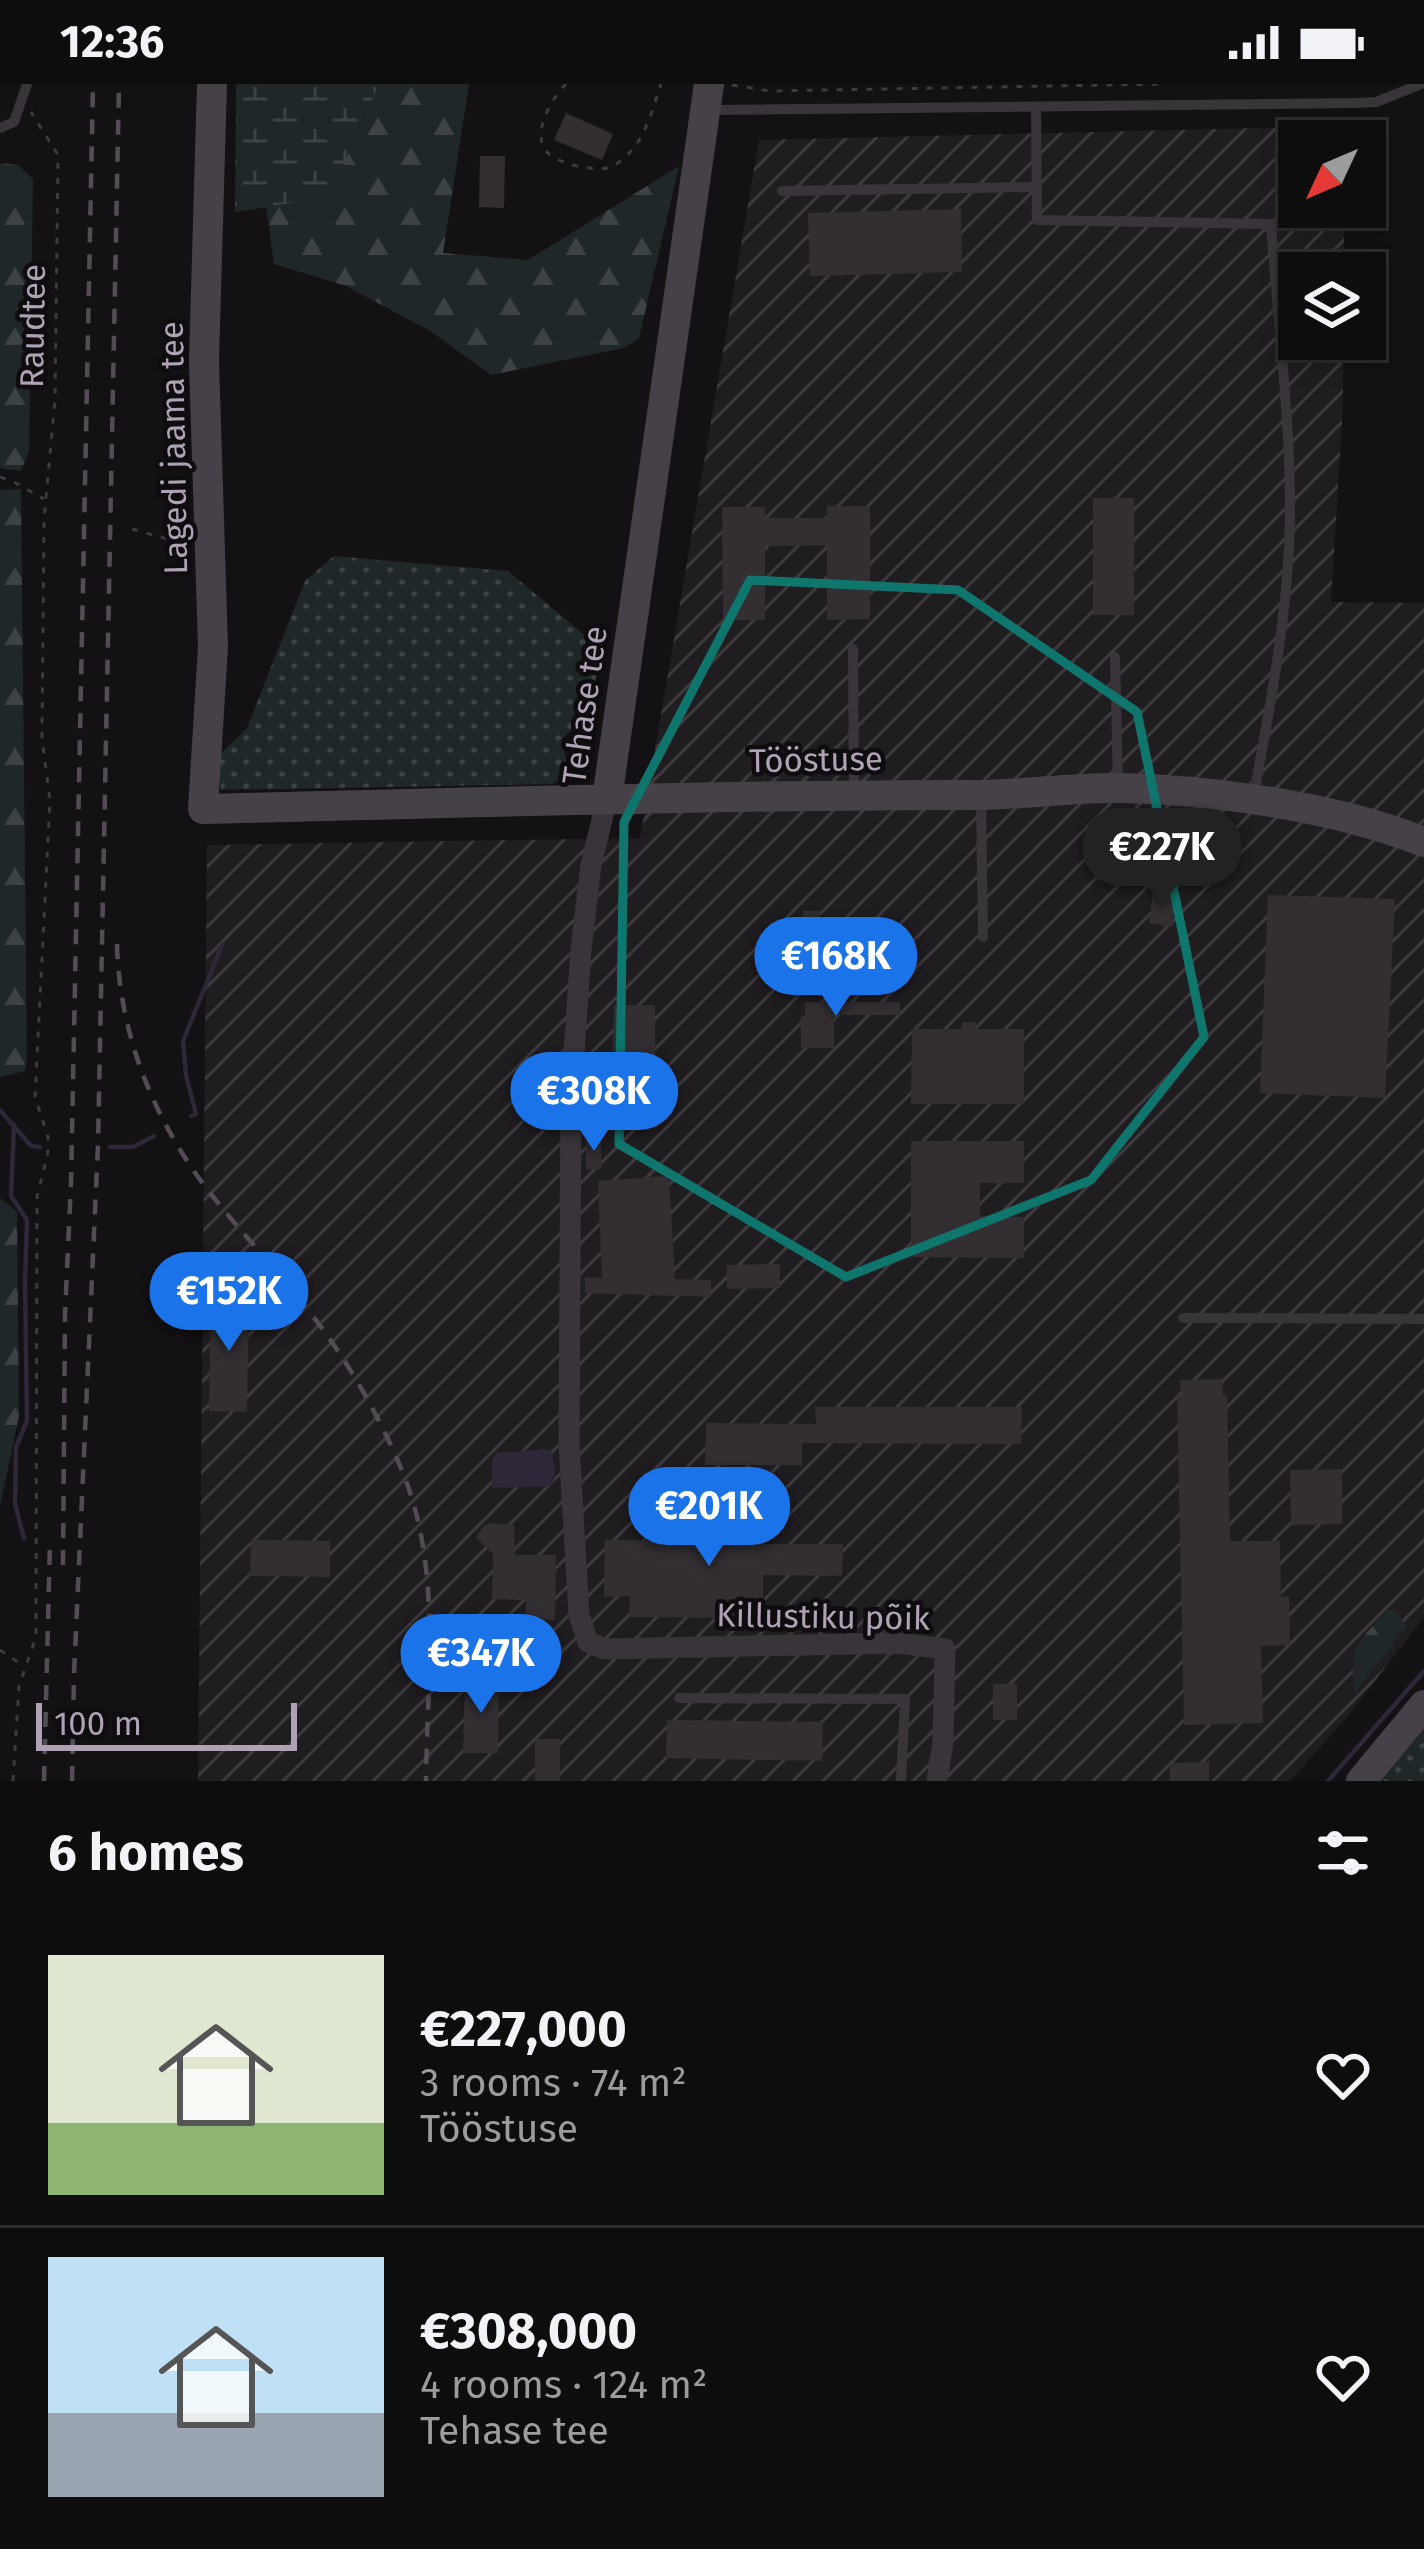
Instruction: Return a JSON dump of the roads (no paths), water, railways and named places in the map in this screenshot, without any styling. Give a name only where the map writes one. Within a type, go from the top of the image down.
[{"type":"street","name":"Lagedi jaama tee","points":[[202,809],[213,647],[204,361],[212,84]]},
{"type":"street","name":"Tehase tee","points":[[571,1339],[573,1075],[588,886],[607,799],[708,97]]},
{"type":"street","name":"Tööstuse","points":[[202,809],[981,795],[1118,788],[1188,792],[1324,812],[1424,842]]},
{"type":"street","name":"Killustiku põik","points":[[571,1339],[569,1444],[579,1615],[588,1642],[605,1649],[899,1643],[945,1649],[943,1742],[937,1781]]},
{"type":"street","points":[[1361,1781],[1424,1705]]},
{"type":"lane","points":[[0,128],[14,122],[27,84]]},
{"type":"lane","points":[[708,97],[1036,107],[1356,103],[1421,84]]},
{"type":"lane","points":[[1036,107],[1037,220],[1271,224],[1288,464],[1289,547],[1274,681],[1253,801]]},
{"type":"lane","points":[[782,191],[1036,187]]},
{"type":"lane","points":[[853,649],[854,794]]},
{"type":"lane","points":[[1115,658],[1118,788]]},
{"type":"lane","points":[[981,795],[982,938]]},
{"type":"lane","points":[[1184,1318],[1424,1319]]},
{"type":"lane","points":[[679,1698],[905,1700],[901,1781]]},
{"type":"waterway","points":[[191,1116],[196,1114],[183,1041],[222,945]]},
{"type":"waterway","points":[[0,1110],[31,1146],[40,1147]]},
{"type":"waterway","points":[[14,1125],[11,1196],[27,1220],[27,1421],[16,1447],[15,1504],[24,1538]]},
{"type":"waterway","points":[[110,1147],[133,1147],[154,1136]]},
{"type":"waterway","points":[[1328,1781],[1424,1671]]},
{"type":"railway","points":[[63,1565],[93,84]]},
{"type":"railway","points":[[72,1781],[98,1145],[119,84]]},
{"type":"railway","points":[[117,944],[132,1042],[170,1133],[207,1189],[339,1352],[403,1473],[415,1510],[428,1586],[426,1781]]},
{"type":"railway","points":[[44,1781],[50,1542]]}]
